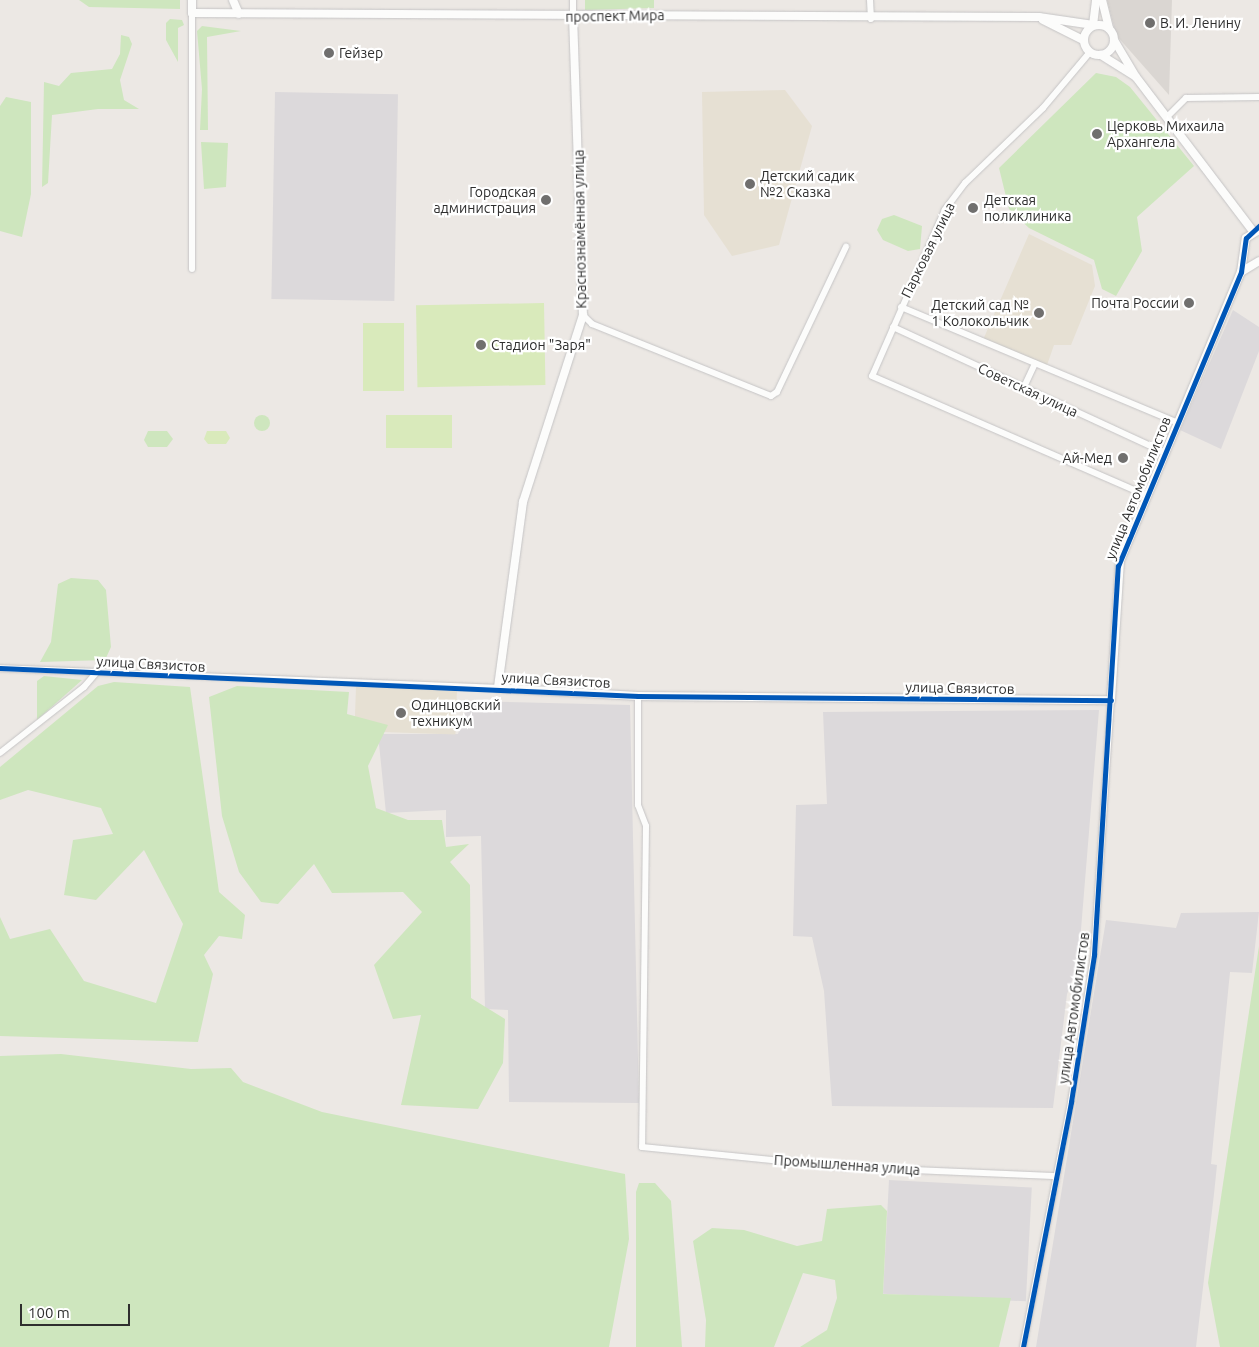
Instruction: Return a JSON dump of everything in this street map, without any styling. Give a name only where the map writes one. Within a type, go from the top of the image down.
[{"type":"street","points":[[192,0],[192,269]]},
{"type":"street","points":[[233,0],[239,14]]},
{"type":"street","name":"Краснознамённая улица","points":[[498,688],[523,502],[583,315],[573,0]]},
{"type":"street","points":[[870,0],[871,19]]},
{"type":"street","points":[[1096,0],[1093,25],[1083,40],[1090,52],[1101,55],[1136,77]]},
{"type":"street","points":[[1102,0],[1114,40],[1136,77],[1257,229]]},
{"type":"street","name":"проспект Мира","points":[[192,13],[871,19],[1039,18],[1093,25]]},
{"type":"street","name":"проспект Мира","points":[[1039,18],[1083,40]]},
{"type":"street","points":[[1093,25],[1109,28]]},
{"type":"street","points":[[1101,55],[1112,48],[1114,40]]},
{"type":"street","name":"Парковая улица","points":[[1090,52],[1048,102],[965,183],[946,210],[900,307],[872,376],[1146,496]]},
{"type":"street","points":[[1167,117],[1186,98],[1259,97]]},
{"type":"street","name":"улица Автомобилистов","points":[[1022,1347],[1053,1176],[1071,1102],[1094,955],[1118,566],[1176,422],[1241,272],[1245,247],[1257,229]]},
{"type":"street","points":[[583,315],[592,324],[771,396],[777,392],[846,247]]},
{"type":"street","points":[[1241,272],[1259,260],[1245,247]]},
{"type":"street","points":[[900,307],[1176,422]]},
{"type":"street","name":"Советская улица","points":[[893,328],[1164,452]]},
{"type":"street","points":[[1024,387],[1035,363]]},
{"type":"street","name":"улица Связистов","points":[[0,668],[498,688],[638,696],[1111,700]]},
{"type":"street","points":[[0,753],[84,687],[97,672]]},
{"type":"street","name":"Промышленная улица","points":[[638,696],[638,805],[646,826],[642,1147],[844,1167],[1053,1176]]},
{"type":"shaded area","points":[[1107,0],[1172,0],[1169,95],[1116,35]]},
{"type":"shaded area","name":"Детский садик №2 Сказка","points":[[785,90],[812,126],[779,245],[732,256],[704,215],[702,92]]},
{"type":"shaded area","points":[[275,92],[398,94],[394,301],[271,299]]},
{"type":"shaded area","name":"Детский сад № 1 Колокольчик","points":[[1029,234],[1092,265],[1095,286],[1071,345],[1054,345],[1046,368],[983,340]]},
{"type":"shaded area","points":[[1233,310],[1259,327],[1259,351],[1221,449],[1180,430]]},
{"type":"shaded area","points":[[356,687],[457,691],[455,734],[354,731]]},
{"type":"shaded area","points":[[469,701],[630,705],[639,1103],[509,1102],[508,1010],[485,1009],[481,836],[446,837],[446,810],[386,813],[378,734],[458,734]]},
{"type":"shaded area","points":[[1099,710],[1078,966],[1067,994],[1053,1108],[832,1106],[824,991],[812,937],[793,936],[796,805],[827,804],[823,712]]},
{"type":"shaded area","points":[[1259,912],[1252,973],[1230,972],[1211,1164],[1217,1165],[1196,1347],[1036,1347],[1106,920],[1176,928],[1181,913]]},
{"type":"shaded area","points":[[889,1180],[1032,1187],[1026,1301],[883,1294]]},
{"type":"green space","points":[[79,0],[180,0],[180,9],[89,7]]},
{"type":"green space","points":[[585,0],[654,0],[654,8],[585,10]]},
{"type":"green space","points":[[170,19],[182,20],[184,25],[178,28],[178,62],[166,40],[166,23]]},
{"type":"green space","points":[[202,26],[241,31],[207,37],[208,130],[200,130],[202,89],[197,31]]},
{"type":"green space","points":[[121,35],[129,37],[132,44],[120,80],[124,100],[139,109],[98,109],[52,115],[48,183],[42,187],[44,82],[59,86],[71,73],[112,69],[120,54]]},
{"type":"green space","points":[[1096,73],[1116,77],[1130,87],[1194,166],[1137,217],[1142,251],[1116,296],[1102,289],[1094,260],[1029,228],[1009,209],[999,168]]},
{"type":"green space","points":[[6,97],[31,102],[31,194],[22,237],[0,231],[0,106]]},
{"type":"green space","points":[[201,142],[228,143],[226,187],[204,189]]},
{"type":"green space","points":[[894,215],[922,226],[920,249],[908,251],[883,240],[877,230],[882,219]]},
{"type":"green space","name":"Стадион \"Заря\"","points":[[544,303],[545,385],[417,387],[416,305]]},
{"type":"green space","points":[[363,323],[404,323],[404,391],[363,391]]},
{"type":"green space","points":[[259,415],[265,415],[270,420],[268,429],[259,431],[254,426],[254,420]]},
{"type":"green space","points":[[386,415],[452,415],[452,448],[386,448]]},
{"type":"green space","points":[[148,431],[167,431],[173,439],[167,447],[148,447],[144,440]]},
{"type":"green space","points":[[207,431],[226,431],[230,438],[226,444],[208,444],[204,439]]},
{"type":"green space","points":[[71,578],[98,580],[106,590],[111,647],[105,660],[40,662],[51,642],[58,584]]},
{"type":"green space","points":[[44,676],[82,680],[37,720],[37,681]]},
{"type":"green space","points":[[114,682],[190,687],[219,892],[245,915],[242,939],[219,936],[204,955],[213,974],[198,1042],[0,1036],[0,917],[10,939],[50,929],[84,981],[156,1003],[183,924],[144,850],[96,900],[64,895],[73,840],[113,834],[101,808],[28,790],[0,800],[0,767],[98,686]]},
{"type":"green space","points":[[237,686],[349,692],[347,714],[388,725],[368,766],[376,808],[408,820],[442,820],[446,847],[469,844],[450,862],[470,885],[471,998],[505,1019],[503,1063],[478,1109],[401,1105],[421,1015],[393,1019],[374,965],[422,912],[403,892],[332,893],[314,864],[278,904],[261,902],[239,872],[222,816],[209,697]]},
{"type":"green space","points":[[1259,946],[1259,1347],[1220,1347],[1208,1283]]},
{"type":"green space","points":[[61,1054],[191,1069],[231,1068],[243,1082],[322,1112],[625,1174],[629,1239],[609,1347],[0,1347],[0,1056]]},
{"type":"green space","points":[[639,1183],[655,1183],[671,1201],[682,1347],[636,1347],[636,1192]]},
{"type":"green space","points":[[881,1205],[887,1211],[883,1294],[1011,1298],[999,1347],[800,1347],[827,1330],[837,1298],[835,1280],[803,1273],[774,1347],[705,1347],[706,1320],[693,1241],[712,1228],[744,1230],[797,1246],[822,1241],[827,1209]]},
{"type":"cycle path","points":[[1023,1347],[1071,1102],[1094,955],[1118,566],[1241,272],[1246,238],[1259,226]]},
{"type":"cycle path","points":[[0,668],[638,696],[1111,700]]},
{"type":"place","name":"В. И. Ленину","points":[[1150,23]]},
{"type":"place","name":"Гейзер","points":[[329,53]]},
{"type":"place","name":"Церковь Михаила Архангела","points":[[1097,134]]},
{"type":"place","name":"Детский садик №2 Сказка","points":[[750,184]]},
{"type":"place","name":"Городская администрация","points":[[546,200]]},
{"type":"place","name":"Детская поликлиника","points":[[973,208]]},
{"type":"place","name":"Почта России","points":[[1189,303]]},
{"type":"place","name":"Детский сад № 1 Колокольчик","points":[[1039,313]]},
{"type":"place","name":"Стадион \"Заря\"","points":[[481,345]]},
{"type":"place","name":"Ай-Мед","points":[[1123,458]]},
{"type":"place","name":"Одинцовский техникум","points":[[401,713]]}]
